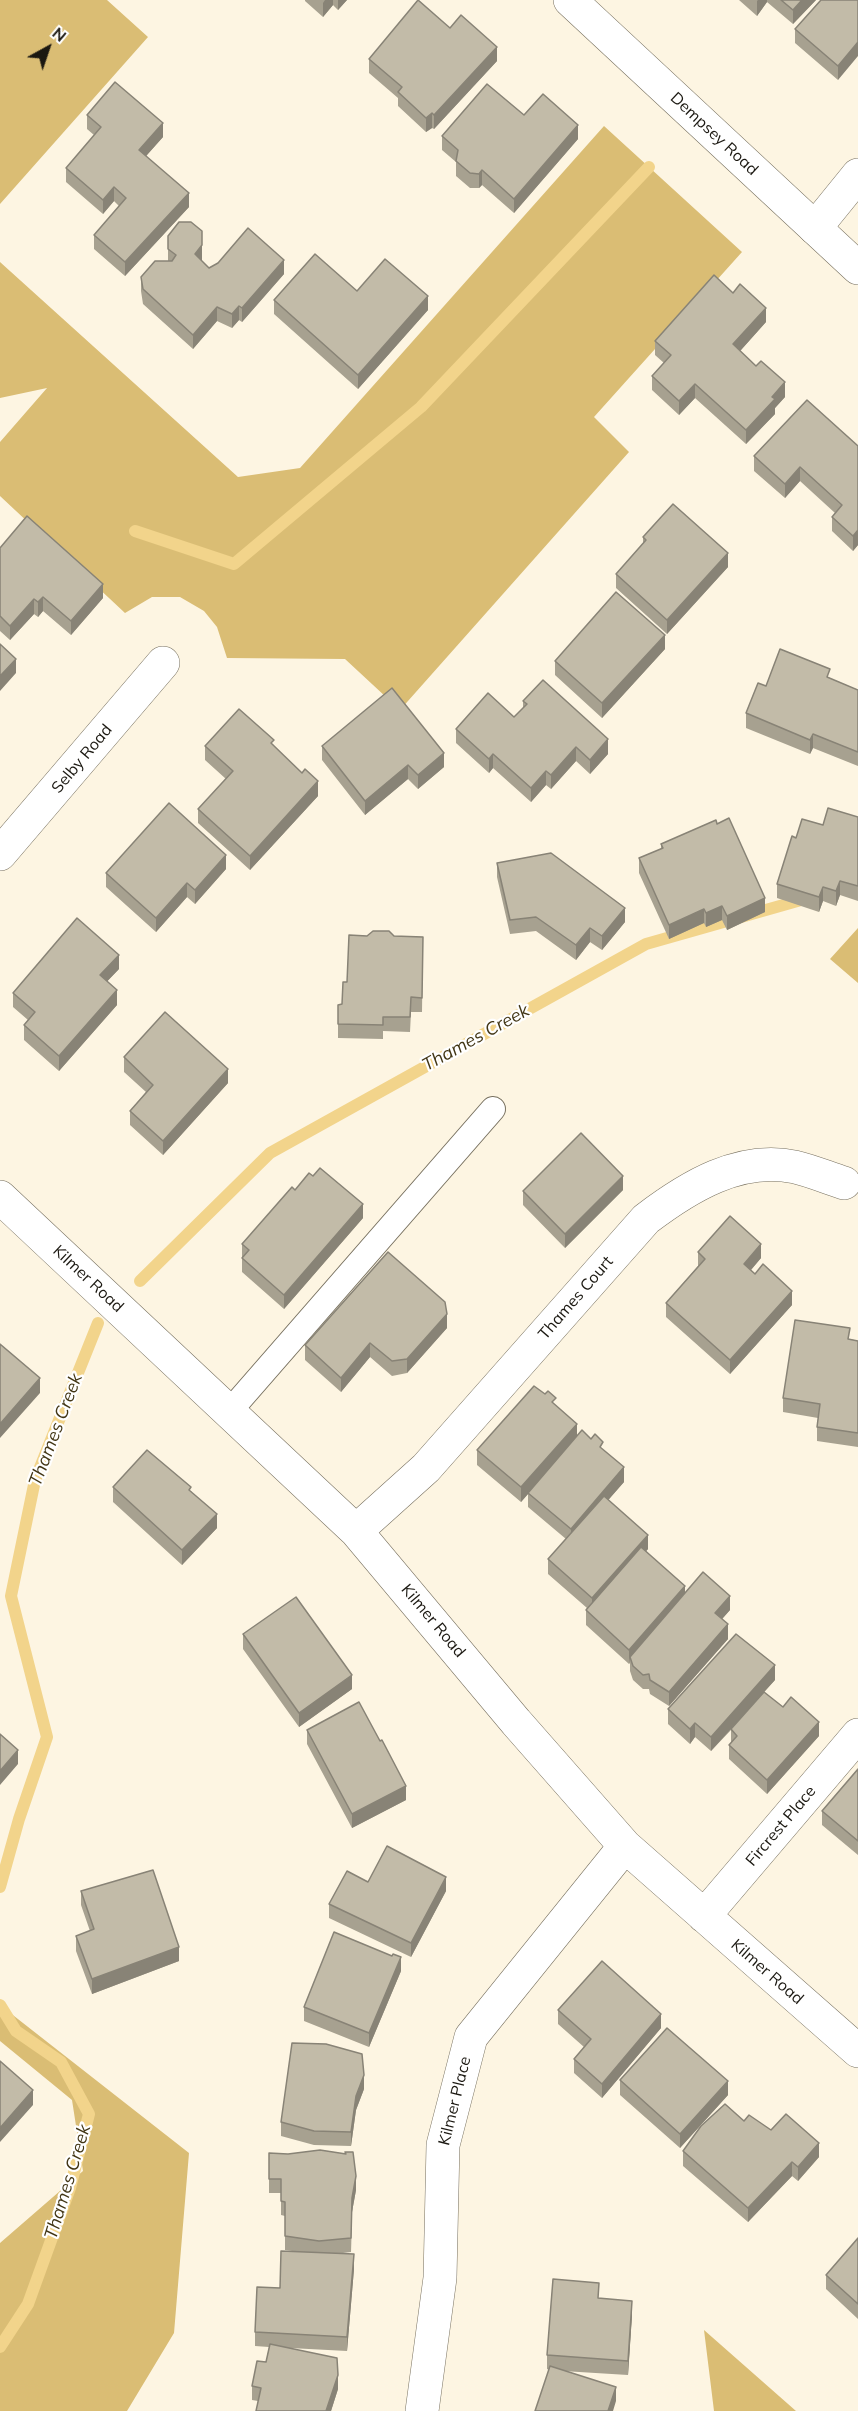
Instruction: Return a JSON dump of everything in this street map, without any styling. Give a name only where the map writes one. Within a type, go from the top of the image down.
[{"type":"street","name":"Dempsey Road","points":[[570,0],[858,268]]},
{"type":"street","points":[[815,228],[858,175]]},
{"type":"street","name":"Selby Road","points":[[0,854],[163,663]]},
{"type":"street","name":"Thames Court","points":[[356,1531],[426,1468],[646,1219],[672,1199],[714,1176],[760,1164],[795,1167],[844,1183]]},
{"type":"street","name":"Kilmer Road","points":[[0,1197],[356,1531],[516,1722],[625,1846],[858,2051]]},
{"type":"street","name":"Fircrest Place","points":[[704,1916],[858,1735]]},
{"type":"street","name":"Kilmer Place","points":[[422,2411],[440,2278],[443,2145],[471,2037],[625,1846]]},
{"type":"lane","points":[[229,1412],[493,1108]]},
{"type":"shaded area","points":[[0,0],[107,0],[148,37],[0,204]]},
{"type":"shaded area","points":[[604,126],[742,252],[594,417],[629,452],[400,710],[345,659],[227,658],[217,627],[204,611],[180,597],[152,597],[125,613],[0,496],[0,442],[47,388],[0,398],[0,262],[238,477],[300,468]]},
{"type":"shaded area","points":[[858,928],[858,983],[830,959]]},
{"type":"shaded area","points":[[0,2005],[189,2153],[174,2333],[127,2411],[0,2411],[0,2243],[83,2171],[72,2100],[0,2041]]},
{"type":"shaded area","points":[[704,2330],[796,2411],[714,2411]]},
{"type":"building","points":[[418,0],[450,28],[461,15],[497,47],[434,115],[432,113],[426,118],[398,92],[402,87],[369,59]]},
{"type":"building","points":[[781,0],[802,0],[793,10]]},
{"type":"building","points":[[821,0],[858,0],[858,42],[838,66],[795,29]]},
{"type":"building","points":[[115,82],[163,123],[139,150],[189,193],[125,262],[94,235],[126,198],[114,187],[103,200],[66,168],[101,127],[87,115]]},
{"type":"building","points":[[487,84],[524,115],[543,94],[578,125],[514,199],[482,170],[479,174],[470,173],[456,161],[458,150],[442,136]]},
{"type":"building","points":[[179,222],[191,222],[202,231],[202,245],[195,254],[209,268],[218,263],[248,228],[284,260],[242,308],[239,306],[232,314],[217,307],[193,335],[143,289],[141,277],[155,261],[172,261],[176,255],[168,249],[168,236]]},
{"type":"building","points":[[315,254],[357,291],[385,259],[428,296],[358,375],[274,300]]},
{"type":"building","points":[[714,275],[733,293],[740,284],[766,308],[733,344],[756,366],[761,361],[785,382],[772,397],[775,399],[746,430],[695,384],[679,401],[652,376],[671,355],[655,341]]},
{"type":"building","points":[[807,400],[858,446],[858,530],[853,536],[832,517],[842,505],[800,467],[785,484],[754,456]]},
{"type":"building","points":[[673,504],[728,553],[667,620],[616,574],[646,540],[643,537]]},
{"type":"building","points":[[27,516],[103,584],[71,621],[43,597],[38,602],[34,599],[10,626],[0,616],[0,548]]},
{"type":"building","points":[[616,592],[665,635],[602,703],[555,661]]},
{"type":"building","points":[[0,644],[16,659],[0,676]]},
{"type":"building","points":[[780,649],[830,669],[827,677],[858,690],[858,752],[813,734],[810,740],[746,713],[758,683],[766,686]]},
{"type":"building","points":[[543,680],[608,739],[590,760],[576,747],[551,775],[546,771],[531,788],[493,754],[489,759],[456,729],[488,693],[514,717],[527,704],[523,701]]},
{"type":"building","points":[[392,688],[444,753],[418,775],[408,765],[365,801],[322,746]]},
{"type":"building","points":[[239,709],[274,740],[271,743],[302,773],[305,769],[318,781],[250,856],[198,809],[233,771],[205,746]]},
{"type":"building","points":[[169,803],[226,855],[195,890],[187,883],[156,918],[106,873]]},
{"type":"building","points":[[828,808],[858,817],[858,886],[840,881],[836,891],[823,887],[819,897],[777,884],[792,836],[796,838],[802,819],[823,825]]},
{"type":"building","points":[[729,818],[765,898],[727,916],[722,906],[706,913],[704,909],[669,925],[639,858],[663,848],[661,844],[716,820],[717,824]]},
{"type":"building","points":[[551,853],[625,908],[602,936],[590,928],[576,945],[536,917],[510,920],[497,863]]},
{"type":"building","points":[[77,918],[119,955],[100,975],[117,990],[59,1056],[24,1025],[35,1012],[13,993]]},
{"type":"building","points":[[373,931],[389,931],[394,936],[423,937],[422,998],[411,997],[410,1017],[383,1017],[383,1025],[338,1024],[338,1005],[342,1004],[343,982],[347,982],[349,935],[367,936]]},
{"type":"building","points":[[165,1012],[228,1069],[163,1141],[130,1111],[153,1085],[124,1057]]},
{"type":"building","points":[[581,1133],[623,1176],[565,1234],[523,1191]]},
{"type":"building","points":[[320,1168],[363,1204],[284,1295],[242,1258],[249,1250],[242,1244],[292,1187],[295,1190],[309,1173],[313,1176]]},
{"type":"building","points":[[730,1216],[761,1244],[744,1264],[755,1274],[763,1264],[792,1291],[730,1360],[666,1303],[705,1259],[698,1252]]},
{"type":"building","points":[[388,1252],[445,1302],[447,1314],[407,1359],[392,1361],[370,1343],[341,1378],[305,1345]]},
{"type":"building","points":[[795,1320],[850,1328],[848,1339],[858,1341],[858,1433],[817,1427],[820,1404],[783,1398]]},
{"type":"building","points":[[0,1344],[40,1378],[0,1424]]},
{"type":"building","points":[[534,1386],[545,1394],[548,1391],[556,1398],[552,1402],[577,1424],[521,1487],[477,1450]]},
{"type":"building","points":[[582,1430],[591,1439],[595,1434],[603,1442],[600,1447],[624,1467],[571,1529],[528,1493]]},
{"type":"building","points":[[147,1450],[191,1487],[189,1490],[217,1514],[182,1550],[113,1487]]},
{"type":"building","points":[[604,1496],[648,1535],[592,1598],[548,1559]]},
{"type":"building","points":[[641,1547],[685,1586],[629,1650],[586,1610]]},
{"type":"building","points":[[703,1572],[730,1596],[715,1613],[728,1624],[669,1692],[650,1680],[649,1674],[643,1675],[633,1666],[630,1657]]},
{"type":"building","points":[[296,1597],[352,1675],[299,1713],[243,1634]]},
{"type":"building","points":[[736,1634],[775,1665],[711,1737],[695,1723],[690,1729],[668,1709]]},
{"type":"building","points":[[764,1692],[783,1707],[791,1697],[819,1722],[767,1780],[729,1745],[737,1736],[731,1729]]},
{"type":"building","points":[[359,1702],[406,1786],[352,1814],[307,1730]]},
{"type":"building","points":[[0,1734],[18,1750],[0,1771]]},
{"type":"building","points":[[858,1769],[858,1841],[822,1811]]},
{"type":"building","points":[[387,1846],[446,1877],[411,1943],[329,1904],[347,1871],[368,1882]]},
{"type":"building","points":[[153,1870],[179,1947],[92,1979],[76,1936],[94,1929],[81,1891]]},
{"type":"building","points":[[334,1932],[392,1956],[393,1954],[401,1957],[369,2033],[304,2007]]},
{"type":"building","points":[[602,1961],[661,2014],[602,2084],[574,2059],[591,2039],[558,2010]]},
{"type":"building","points":[[667,2028],[728,2081],[680,2134],[620,2080]]},
{"type":"building","points":[[292,2043],[326,2044],[362,2054],[364,2075],[356,2096],[351,2132],[314,2131],[281,2122]]},
{"type":"building","points":[[0,2061],[33,2090],[0,2128]]},
{"type":"building","points":[[725,2104],[744,2121],[749,2115],[771,2130],[786,2114],[819,2143],[798,2167],[792,2162],[748,2208],[683,2151],[701,2126]]},
{"type":"building","points":[[320,2150],[346,2154],[345,2152],[353,2152],[356,2176],[352,2198],[351,2238],[319,2241],[285,2236],[285,2202],[281,2201],[281,2179],[269,2179],[269,2153],[288,2154]]},
{"type":"building","points":[[858,2238],[858,2304],[826,2275]]},
{"type":"building","points":[[281,2251],[354,2254],[347,2337],[255,2332],[257,2287],[280,2288]]},
{"type":"building","points":[[553,2279],[599,2283],[598,2298],[632,2301],[628,2361],[547,2355]]},
{"type":"building","points":[[270,2344],[337,2358],[338,2375],[326,2411],[256,2411],[261,2388],[252,2386],[257,2361],[266,2362]]},
{"type":"building","points":[[550,2366],[616,2387],[608,2411],[535,2411]]},
{"type":"waterway","points":[[135,531],[234,564],[421,407],[649,167]]},
{"type":"waterway","name":"Thames Creek","points":[[140,1281],[270,1153],[646,944],[808,898]]},
{"type":"waterway","name":"Thames Creek","points":[[0,1887],[19,1819],[47,1737],[11,1596],[35,1480],[98,1323]]},
{"type":"waterway","name":"Thames Creek","points":[[0,2005],[16,2031],[61,2062],[89,2114],[70,2188],[28,2304],[0,2347]]}]
